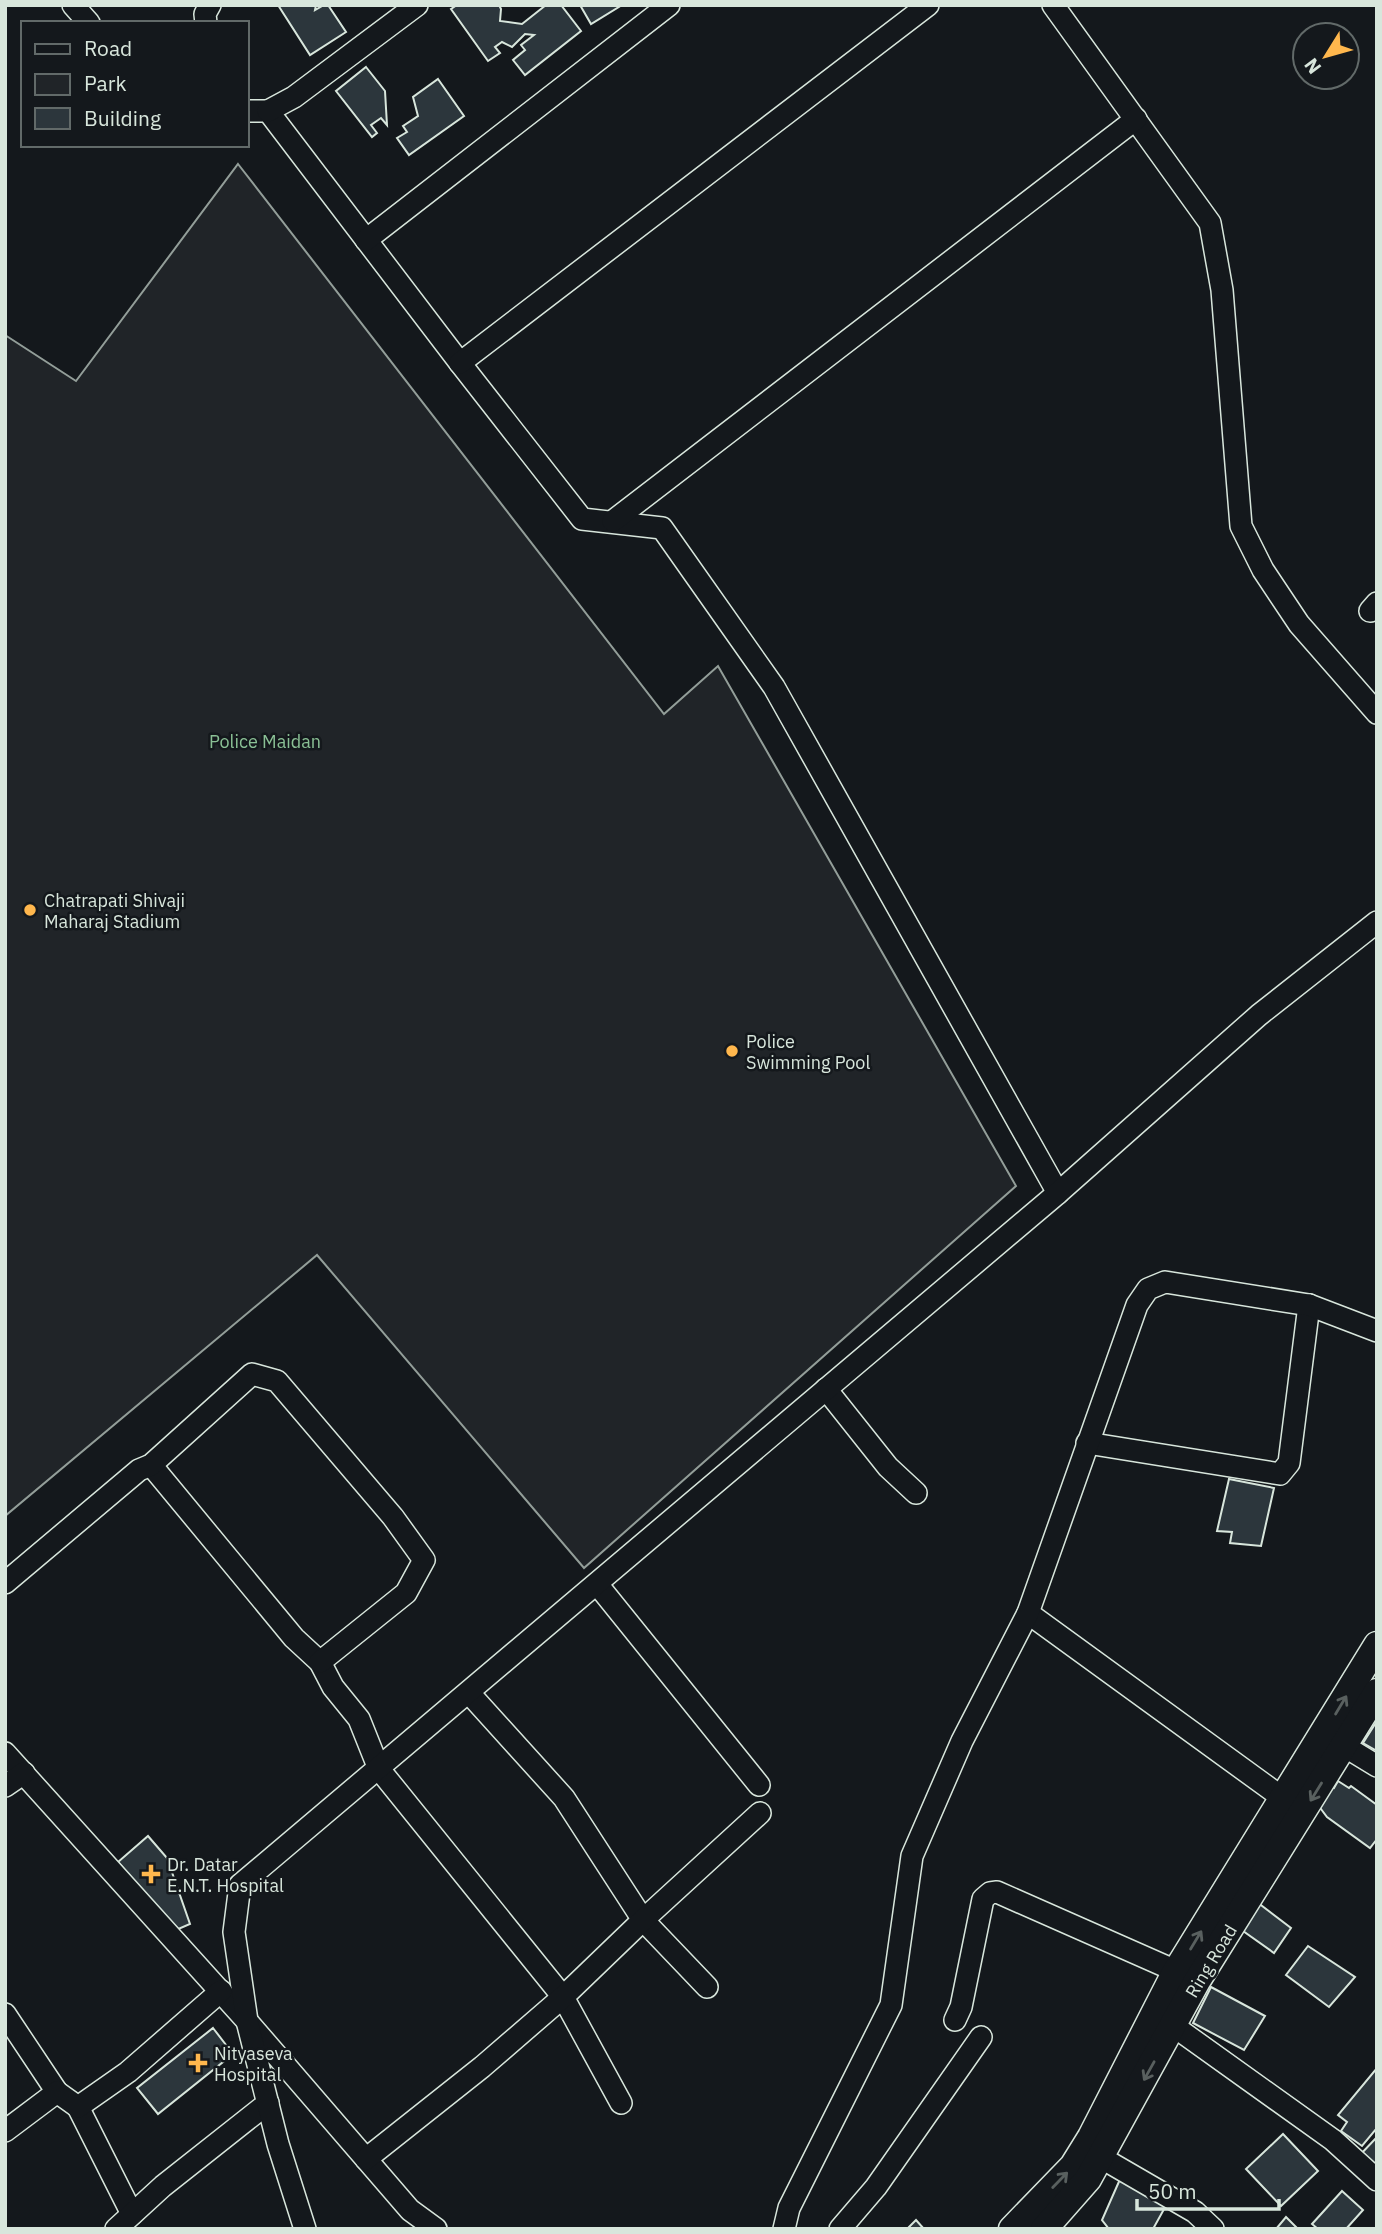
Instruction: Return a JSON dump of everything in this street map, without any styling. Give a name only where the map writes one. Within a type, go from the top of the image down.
[{"type":"main road","points":[[1165,2019],[1177,1972],[1284,1799],[1334,1740],[1377,1645]]},
{"type":"main road","name":"Ring Road","points":[[1044,2229],[1088,2179],[1093,2152],[1165,2019],[1197,1982],[1334,1740],[1377,1692]]},
{"type":"main road","points":[[1012,2229],[1073,2166],[1093,2152]]},
{"type":"street","points":[[73,5],[87,21]]},
{"type":"street","points":[[417,5],[295,97],[257,111],[366,240],[582,519],[662,528],[774,687],[1058,1193]]},
{"type":"street","points":[[366,240],[669,5]]},
{"type":"street","points":[[460,363],[928,5]]},
{"type":"street","points":[[1053,5],[1210,223],[1222,290],[1241,526],[1263,570],[1299,624],[1377,713]]},
{"type":"street","points":[[613,521],[1136,118]]},
{"type":"street","points":[[305,2229],[278,2144],[247,2021],[234,1932],[240,1885],[1058,1193],[1259,1015],[1377,922]]},
{"type":"street","points":[[784,2229],[789,2208],[891,2005],[912,1856],[962,1741],[1028,1613],[1133,1314],[1148,1289],[1165,1282],[1309,1305],[1377,1331]]},
{"type":"street","points":[[1087,1443],[1280,1474],[1289,1464],[1309,1305]]},
{"type":"street","points":[[5,1583],[139,1470],[151,1465],[252,1374],[277,1381],[393,1517],[424,1560],[406,1593],[320,1662]]},
{"type":"street","points":[[826,1389],[888,1467],[916,1493]]},
{"type":"street","points":[[151,1465],[293,1638],[320,1662],[333,1687],[359,1719],[379,1769],[563,1997],[621,2104]]},
{"type":"street","points":[[597,1584],[759,1785]]},
{"type":"street","points":[[1028,1613],[1284,1799]]},
{"type":"street","points":[[469,1693],[564,1798],[643,1920],[707,1987]]},
{"type":"street","points":[[1334,1740],[1377,1766]]},
{"type":"street","points":[[5,1753],[221,1991],[411,2210],[436,2229]]},
{"type":"street","points":[[5,1786],[24,1773]]},
{"type":"street","points":[[366,2159],[482,2067],[563,1997],[760,1813]]},
{"type":"street","points":[[955,2020],[961,2007],[983,1899],[990,1893],[997,1892],[1177,1972]]},
{"type":"street","points":[[78,2107],[128,2072],[221,1991]]},
{"type":"street","points":[[5,2014],[57,2092],[78,2107],[132,2214]]},
{"type":"street","points":[[1165,2019],[1333,2140],[1377,2180]]},
{"type":"street","points":[[840,2229],[876,2186],[981,2037]]},
{"type":"street","points":[[5,2131],[57,2092]]},
{"type":"street","points":[[116,2229],[163,2186],[268,2103]]},
{"type":"street","points":[[1093,2152],[1195,2212],[1213,2229]]},
{"type":"green space","name":"Police Maidan","points":[[238,164],[664,714],[718,666],[1016,1186],[584,1568],[317,1255],[5,1516],[5,335],[76,381]]},
{"type":"building","points":[[278,5],[316,5],[315,10],[328,5],[346,32],[310,55]]},
{"type":"building","points":[[457,5],[499,5],[500,21],[522,24],[546,5],[561,5],[581,31],[525,75],[513,60],[525,50],[521,45],[534,35],[525,34],[512,47],[502,42],[495,47],[500,53],[488,61],[451,9]]},
{"type":"building","points":[[580,5],[622,5],[591,24]]},
{"type":"building","points":[[366,67],[385,91],[387,125],[381,118],[371,125],[377,133],[372,137],[336,91]]},
{"type":"building","points":[[438,79],[464,116],[409,155],[397,138],[407,132],[403,126],[418,116],[413,97]]},
{"type":"building","points":[[1229,1479],[1274,1488],[1261,1546],[1230,1543],[1232,1532],[1217,1531]]},
{"type":"building","points":[[1377,1721],[1377,1751],[1363,1743]]},
{"type":"building","points":[[1338,1781],[1349,1788],[1351,1786],[1377,1805],[1377,1839],[1370,1848],[1327,1817],[1318,1805],[1330,1786],[1334,1788]]},
{"type":"building","points":[[148,1836],[167,1858],[190,1924],[176,1930],[118,1862]]},
{"type":"building","points":[[1253,1899],[1291,1928],[1274,1953],[1236,1926]]},
{"type":"building","points":[[1308,1946],[1355,1977],[1329,2007],[1286,1975]]},
{"type":"building","points":[[1211,1987],[1265,2016],[1244,2050],[1193,2023]]},
{"type":"building","points":[[213,2028],[233,2054],[158,2114],[137,2088]]},
{"type":"building","points":[[1377,2068],[1377,2128],[1362,2146],[1341,2131],[1347,2122],[1338,2115]]},
{"type":"building","points":[[1283,2134],[1318,2171],[1281,2206],[1246,2169]]},
{"type":"building","points":[[1377,2137],[1377,2166],[1358,2157]]},
{"type":"building","points":[[1121,2177],[1168,2202],[1153,2229],[1109,2229],[1102,2220]]},
{"type":"building","points":[[1342,2191],[1363,2210],[1346,2229],[1318,2229],[1312,2224]]},
{"type":"building","points":[[1286,2217],[1298,2229],[1276,2229]]},
{"type":"building","points":[[916,2220],[924,2229],[907,2229]]},
{"type":"place","name":"Chatrapati Shivaji Maharaj Stadium","points":[[30,910]]},
{"type":"place","name":"Police Swimming Pool","points":[[732,1051]]},
{"type":"place","name":"Dr. Datar E.N.T. Hospital","points":[[151,1874]]},
{"type":"place","name":"Nityaseva Hospital","points":[[198,2063]]}]
